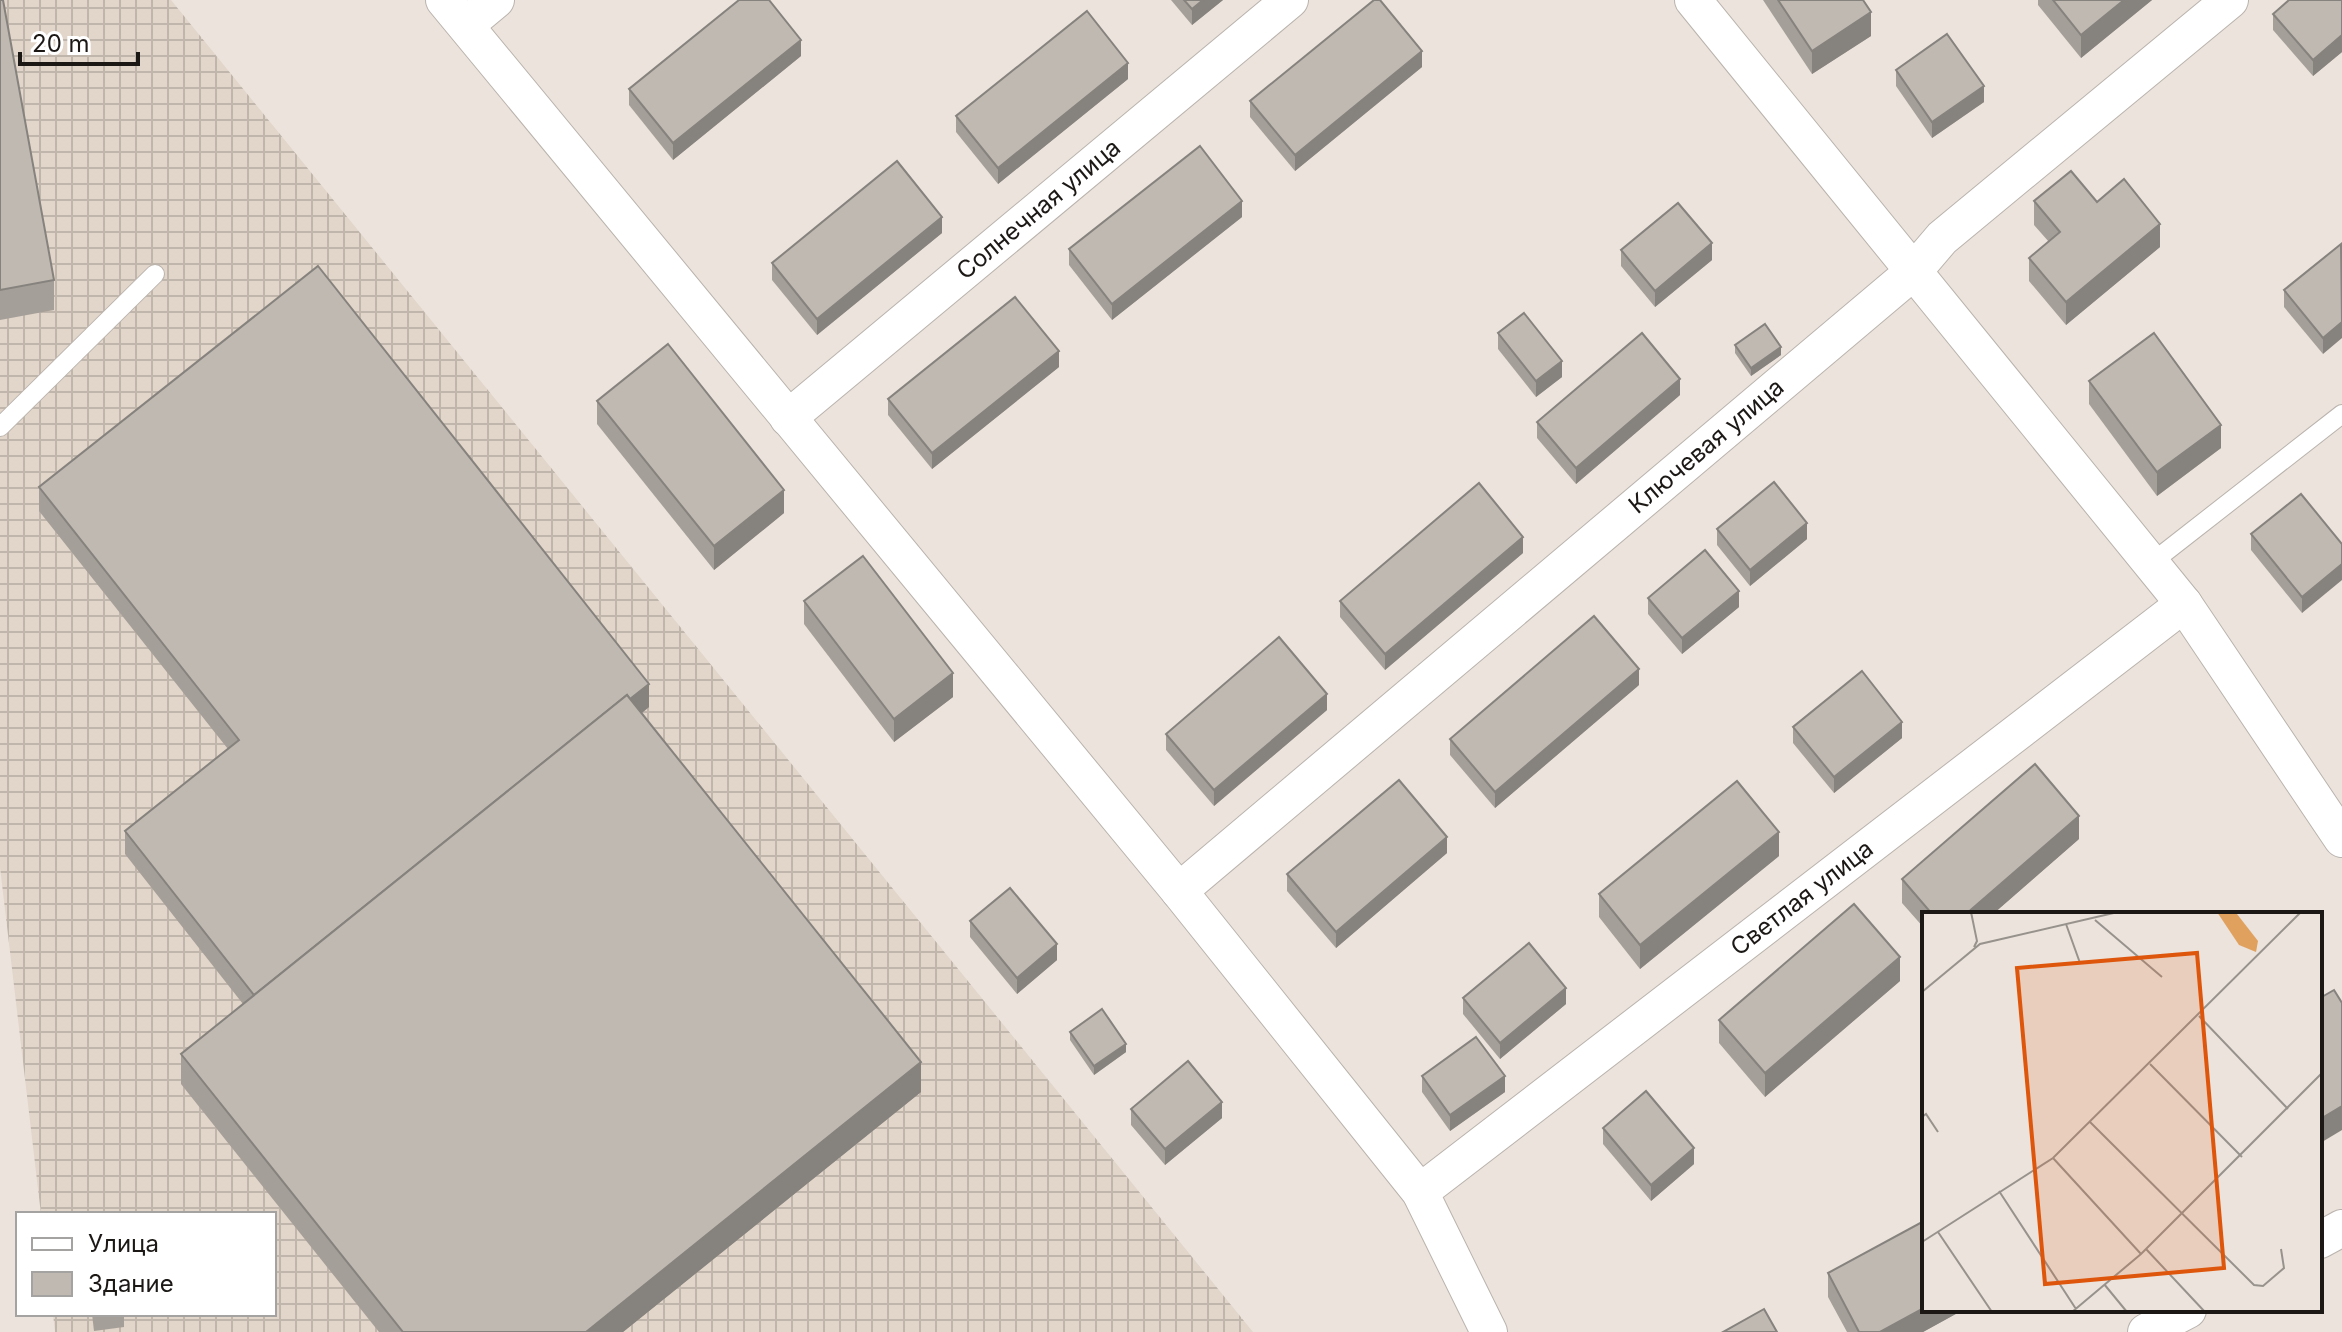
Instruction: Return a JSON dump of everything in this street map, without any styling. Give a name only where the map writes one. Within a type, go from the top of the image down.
[{"type":"street","points":[[496,0],[455,13],[1179,891],[1420,1192],[1489,1332]]},
{"type":"street","name":"Солнечная улица","points":[[788,418],[1290,0]]},
{"type":"street","points":[[1693,0],[2184,604],[2342,839]]},
{"type":"street","name":"Ключевая улица","points":[[1179,891],[1913,272],[1942,238],[2230,0]]},
{"type":"street","name":"Светлая улица","points":[[1420,1192],[2184,604]]},
{"type":"street","points":[[2322,1239],[2342,1228]]},
{"type":"street","points":[[2146,1332],[2184,1312]]},
{"type":"lane","points":[[0,427],[155,274]]},
{"type":"lane","points":[[2150,564],[2342,414]]},
{"type":"shaded area","points":[[0,0],[171,0],[1253,1332],[55,1332],[53,1316],[276,1316],[276,1212],[41,1212],[0,867]]},
{"type":"building","points":[[0,0],[3,0],[54,280],[0,290]]},
{"type":"building","points":[[739,0],[769,0],[801,40],[673,143],[629,89]]},
{"type":"building","points":[[1184,0],[1203,0],[1192,9]]},
{"type":"building","points":[[1374,0],[1380,0],[1422,51],[1295,155],[1250,101]]},
{"type":"building","points":[[1778,0],[1863,0],[1871,12],[1812,51]]},
{"type":"building","points":[[2053,0],[2124,0],[2081,35]]},
{"type":"building","points":[[2289,0],[2342,0],[2342,35],[2313,60],[2273,14]]},
{"type":"building","points":[[1087,11],[1128,63],[998,168],[956,116]]},
{"type":"building","points":[[1947,34],[1984,86],[1932,122],[1896,70]]},
{"type":"building","points":[[1200,146],[1242,201],[1112,304],[1069,249]]},
{"type":"building","points":[[897,161],[942,217],[817,319],[772,263]]},
{"type":"building","points":[[2071,171],[2097,202],[2124,179],[2160,224],[2066,302],[2029,258],[2060,232],[2034,201]]},
{"type":"building","points":[[1678,203],[1712,243],[1655,291],[1621,250]]},
{"type":"building","points":[[2341,244],[2342,322],[2323,338],[2284,290]]},
{"type":"building","points":[[318,266],[649,684],[630,699],[627,695],[254,995],[125,831],[239,740],[39,487]]},
{"type":"building","points":[[1015,297],[1059,351],[932,453],[888,399]]},
{"type":"building","points":[[1524,313],[1562,361],[1536,381],[1498,333]]},
{"type":"building","points":[[1765,324],[1781,347],[1751,368],[1735,345]]},
{"type":"building","points":[[1642,333],[1680,379],[1576,468],[1537,422]]},
{"type":"building","points":[[2154,333],[2221,425],[2157,472],[2089,381]]},
{"type":"building","points":[[668,344],[784,490],[714,546],[597,401]]},
{"type":"building","points":[[1774,482],[1807,523],[1750,570],[1717,529]]},
{"type":"building","points":[[1479,483],[1523,537],[1385,654],[1340,601]]},
{"type":"building","points":[[2301,494],[2342,544],[2342,564],[2302,597],[2251,534]]},
{"type":"building","points":[[1705,550],[1739,591],[1682,638],[1648,598]]},
{"type":"building","points":[[863,556],[953,673],[894,719],[804,601]]},
{"type":"building","points":[[1594,616],[1639,669],[1495,792],[1450,739]]},
{"type":"building","points":[[1279,637],[1327,694],[1214,790],[1166,734]]},
{"type":"building","points":[[1862,671],[1902,722],[1834,777],[1793,727]]},
{"type":"building","points":[[627,695],[921,1062],[586,1332],[403,1332],[181,1054]]},
{"type":"building","points":[[2035,764],[2079,816],[1968,912],[1930,912],[1902,879]]},
{"type":"building","points":[[1399,780],[1447,837],[1336,932],[1287,874]]},
{"type":"building","points":[[1737,781],[1779,832],[1640,945],[1599,894]]},
{"type":"building","points":[[1010,888],[1057,944],[1017,978],[970,921]]},
{"type":"building","points":[[1854,904],[1900,957],[1765,1073],[1719,1020]]},
{"type":"building","points":[[1529,943],[1566,988],[1500,1043],[1463,998]]},
{"type":"building","points":[[2334,990],[2342,1003],[2342,1106],[2322,1118],[2322,997]]},
{"type":"building","points":[[1102,1009],[1126,1044],[1094,1066],[1070,1032]]},
{"type":"building","points":[[1476,1037],[1505,1076],[1450,1115],[1422,1076]]},
{"type":"building","points":[[1188,1061],[1222,1102],[1165,1149],[1131,1109]]},
{"type":"building","points":[[1646,1091],[1694,1148],[1651,1185],[1603,1128]]},
{"type":"building","points":[[1922,1222],[1922,1309],[1880,1332],[1859,1332],[1828,1273]]},
{"type":"building","points":[[1764,1309],[1777,1332],[1723,1332]]}]
